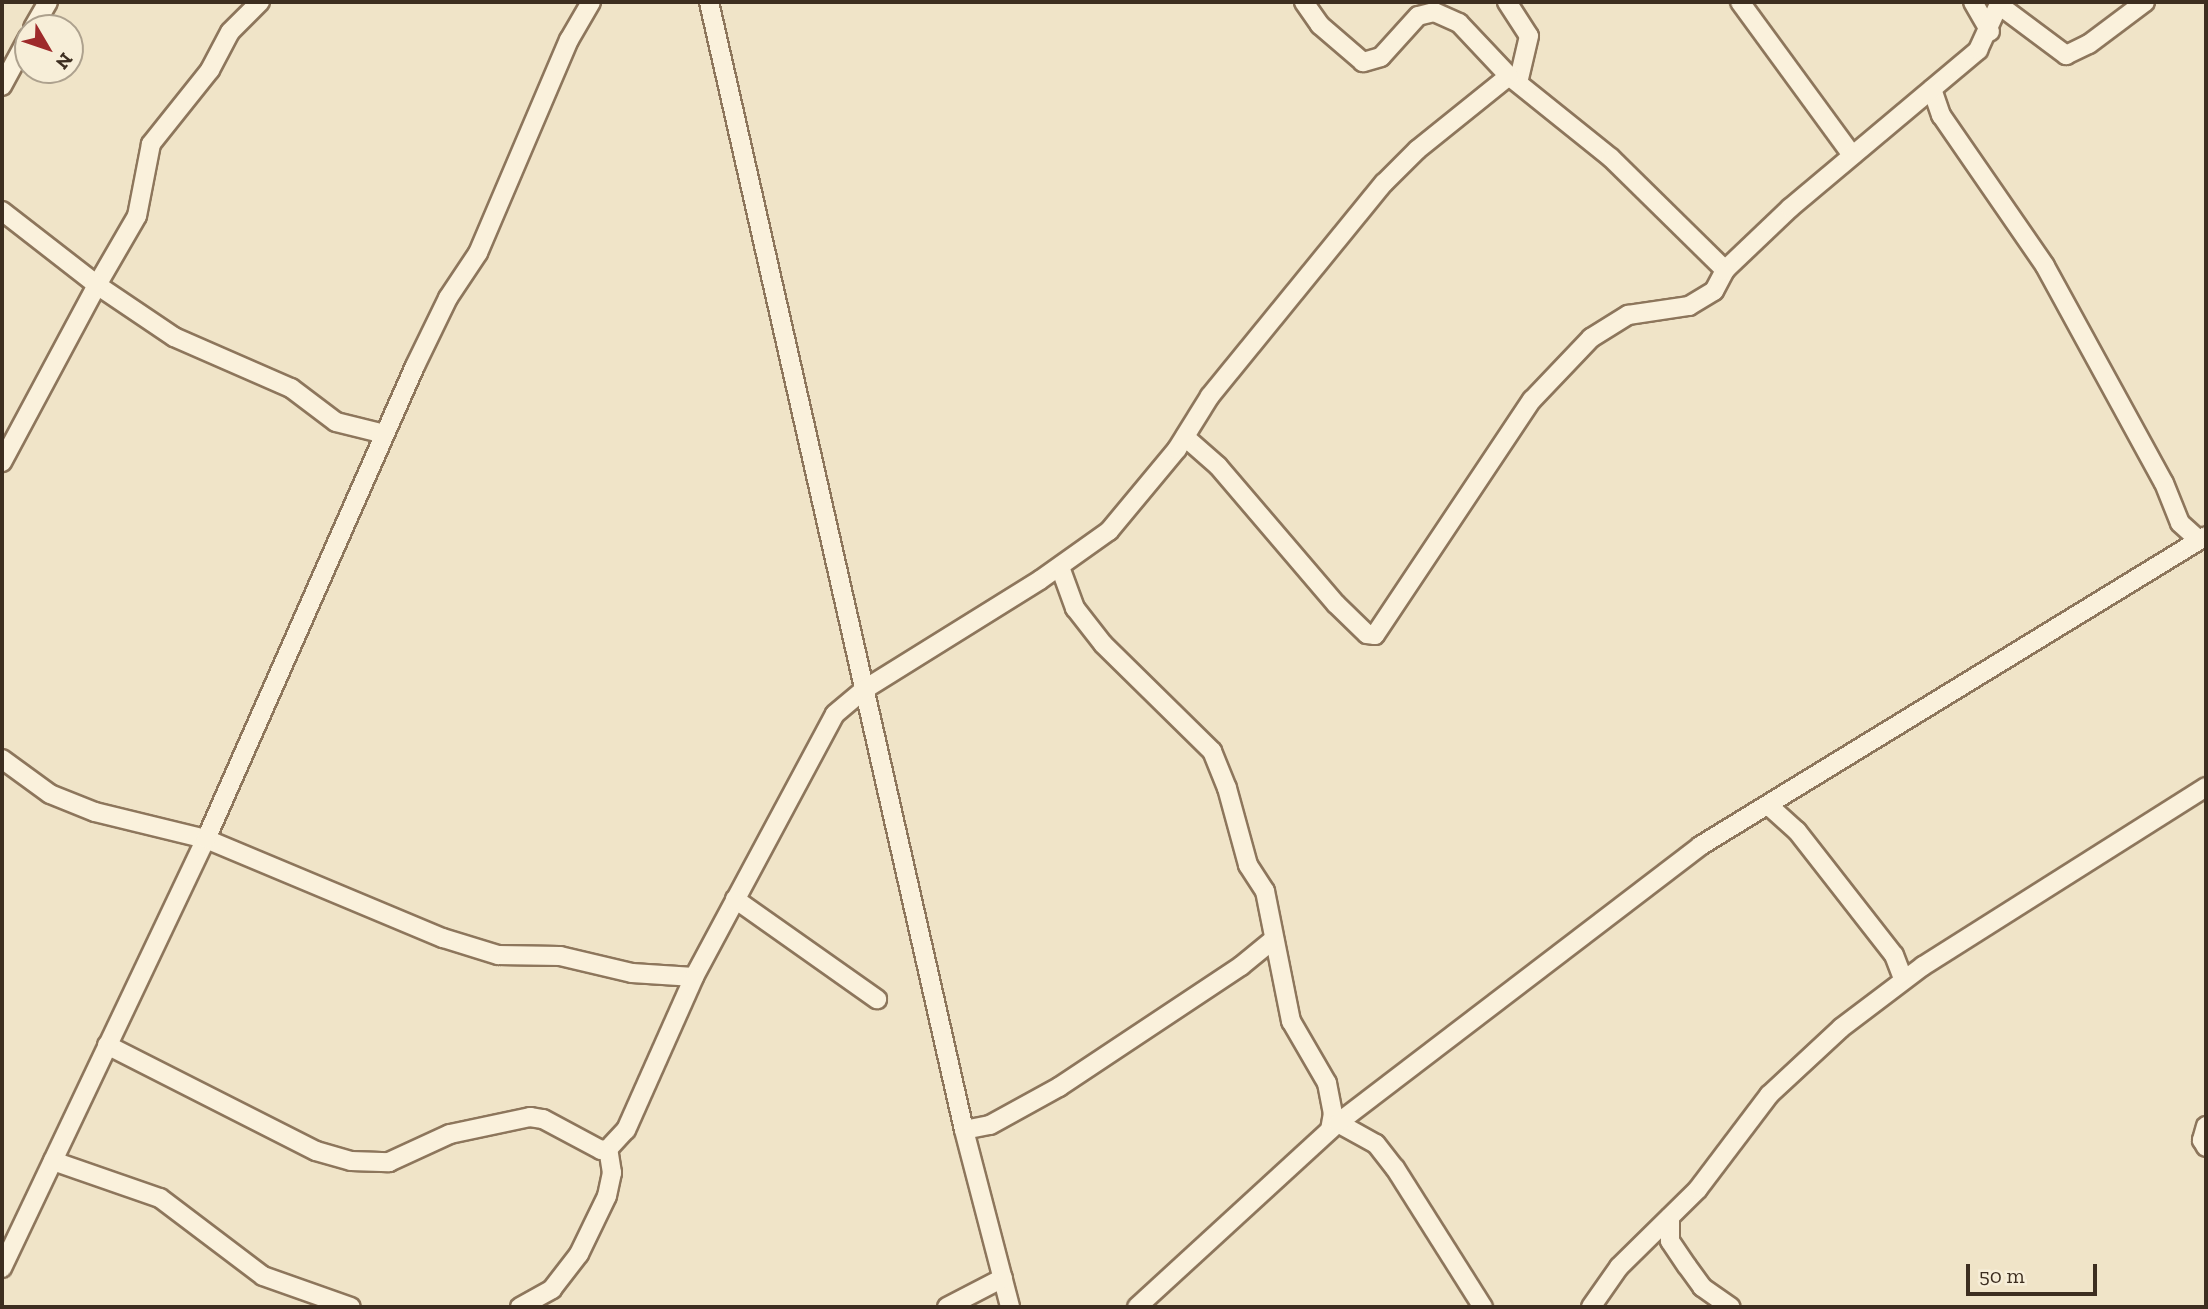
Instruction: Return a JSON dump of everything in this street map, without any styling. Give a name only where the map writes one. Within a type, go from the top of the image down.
[{"type":"street","points":[[2,462],[137,216],[151,144],[210,70],[230,32],[260,2]]},
{"type":"street","points":[[2,1268],[7,1245],[52,1161],[206,839],[384,434],[448,298],[478,253],[569,40],[591,2]]},
{"type":"street","points":[[1304,2],[1320,24],[1359,60],[1368,63],[1381,57],[1408,24],[1444,8],[1513,79],[1611,158],[1725,270]]},
{"type":"street","points":[[520,1307],[552,1289],[579,1254],[607,1196],[612,1173],[608,1149],[631,1119],[694,977],[812,749],[835,714],[864,689],[1060,567],[1109,531],[1185,437],[1210,396],[1384,183],[1417,150],[1513,79],[1529,36],[1507,2]]},
{"type":"street","points":[[1740,2],[1852,155]]},
{"type":"street","points":[[1973,2],[1990,31]]},
{"type":"street","points":[[1185,437],[1218,466],[1336,604],[1367,634],[1375,635],[1532,400],[1582,347],[1628,315],[1689,306],[1714,291],[1725,270],[1852,155],[1978,50],[1990,31],[1999,3],[2066,55],[2089,44],[2145,2]]},
{"type":"street","points":[[714,4],[964,1130],[1010,1307]]},
{"type":"street","points":[[2,86],[14,64]]},
{"type":"street","points":[[1137,1307],[1334,1126],[1700,846],[2203,538],[2180,523],[2164,483],[2045,266],[1941,115],[1932,89]]},
{"type":"street","points":[[1911,107],[1941,115]]},
{"type":"street","points":[[2,211],[97,285],[174,337],[291,388],[336,422],[384,434]]},
{"type":"street","points":[[1060,567],[1075,608],[1103,644],[1212,751],[1227,788],[1248,865],[1265,891],[1291,1021],[1327,1083],[1334,1126]]},
{"type":"street","points":[[2,759],[50,794],[95,813],[206,839],[443,937],[498,955],[560,956],[632,973],[694,977]]},
{"type":"street","points":[[1597,1305],[1619,1267],[1698,1189],[1748,1121],[1795,1068],[1903,979],[2206,787]]},
{"type":"street","points":[[1768,805],[1797,831],[1894,955],[1903,979]]},
{"type":"street","points":[[735,899],[877,999]]},
{"type":"street","points":[[964,1130],[990,1125],[1059,1087],[1241,967],[1273,939]]},
{"type":"street","points":[[1894,955],[1923,966]]},
{"type":"street","points":[[107,1045],[316,1151],[351,1161],[389,1161],[450,1134],[530,1117],[543,1119],[582,1143],[608,1149]]},
{"type":"street","points":[[1334,1126],[1376,1144],[1395,1168],[1483,1307]]},
{"type":"street","points":[[2206,1126],[2202,1140],[2206,1147]]},
{"type":"street","points":[[52,1161],[160,1198],[263,1276],[351,1307]]},
{"type":"street","points":[[1670,1217],[1670,1241]]},
{"type":"street","points":[[1652,1234],[1670,1241],[1702,1287],[1731,1307]]},
{"type":"street","points":[[947,1307],[1003,1278]]}]
